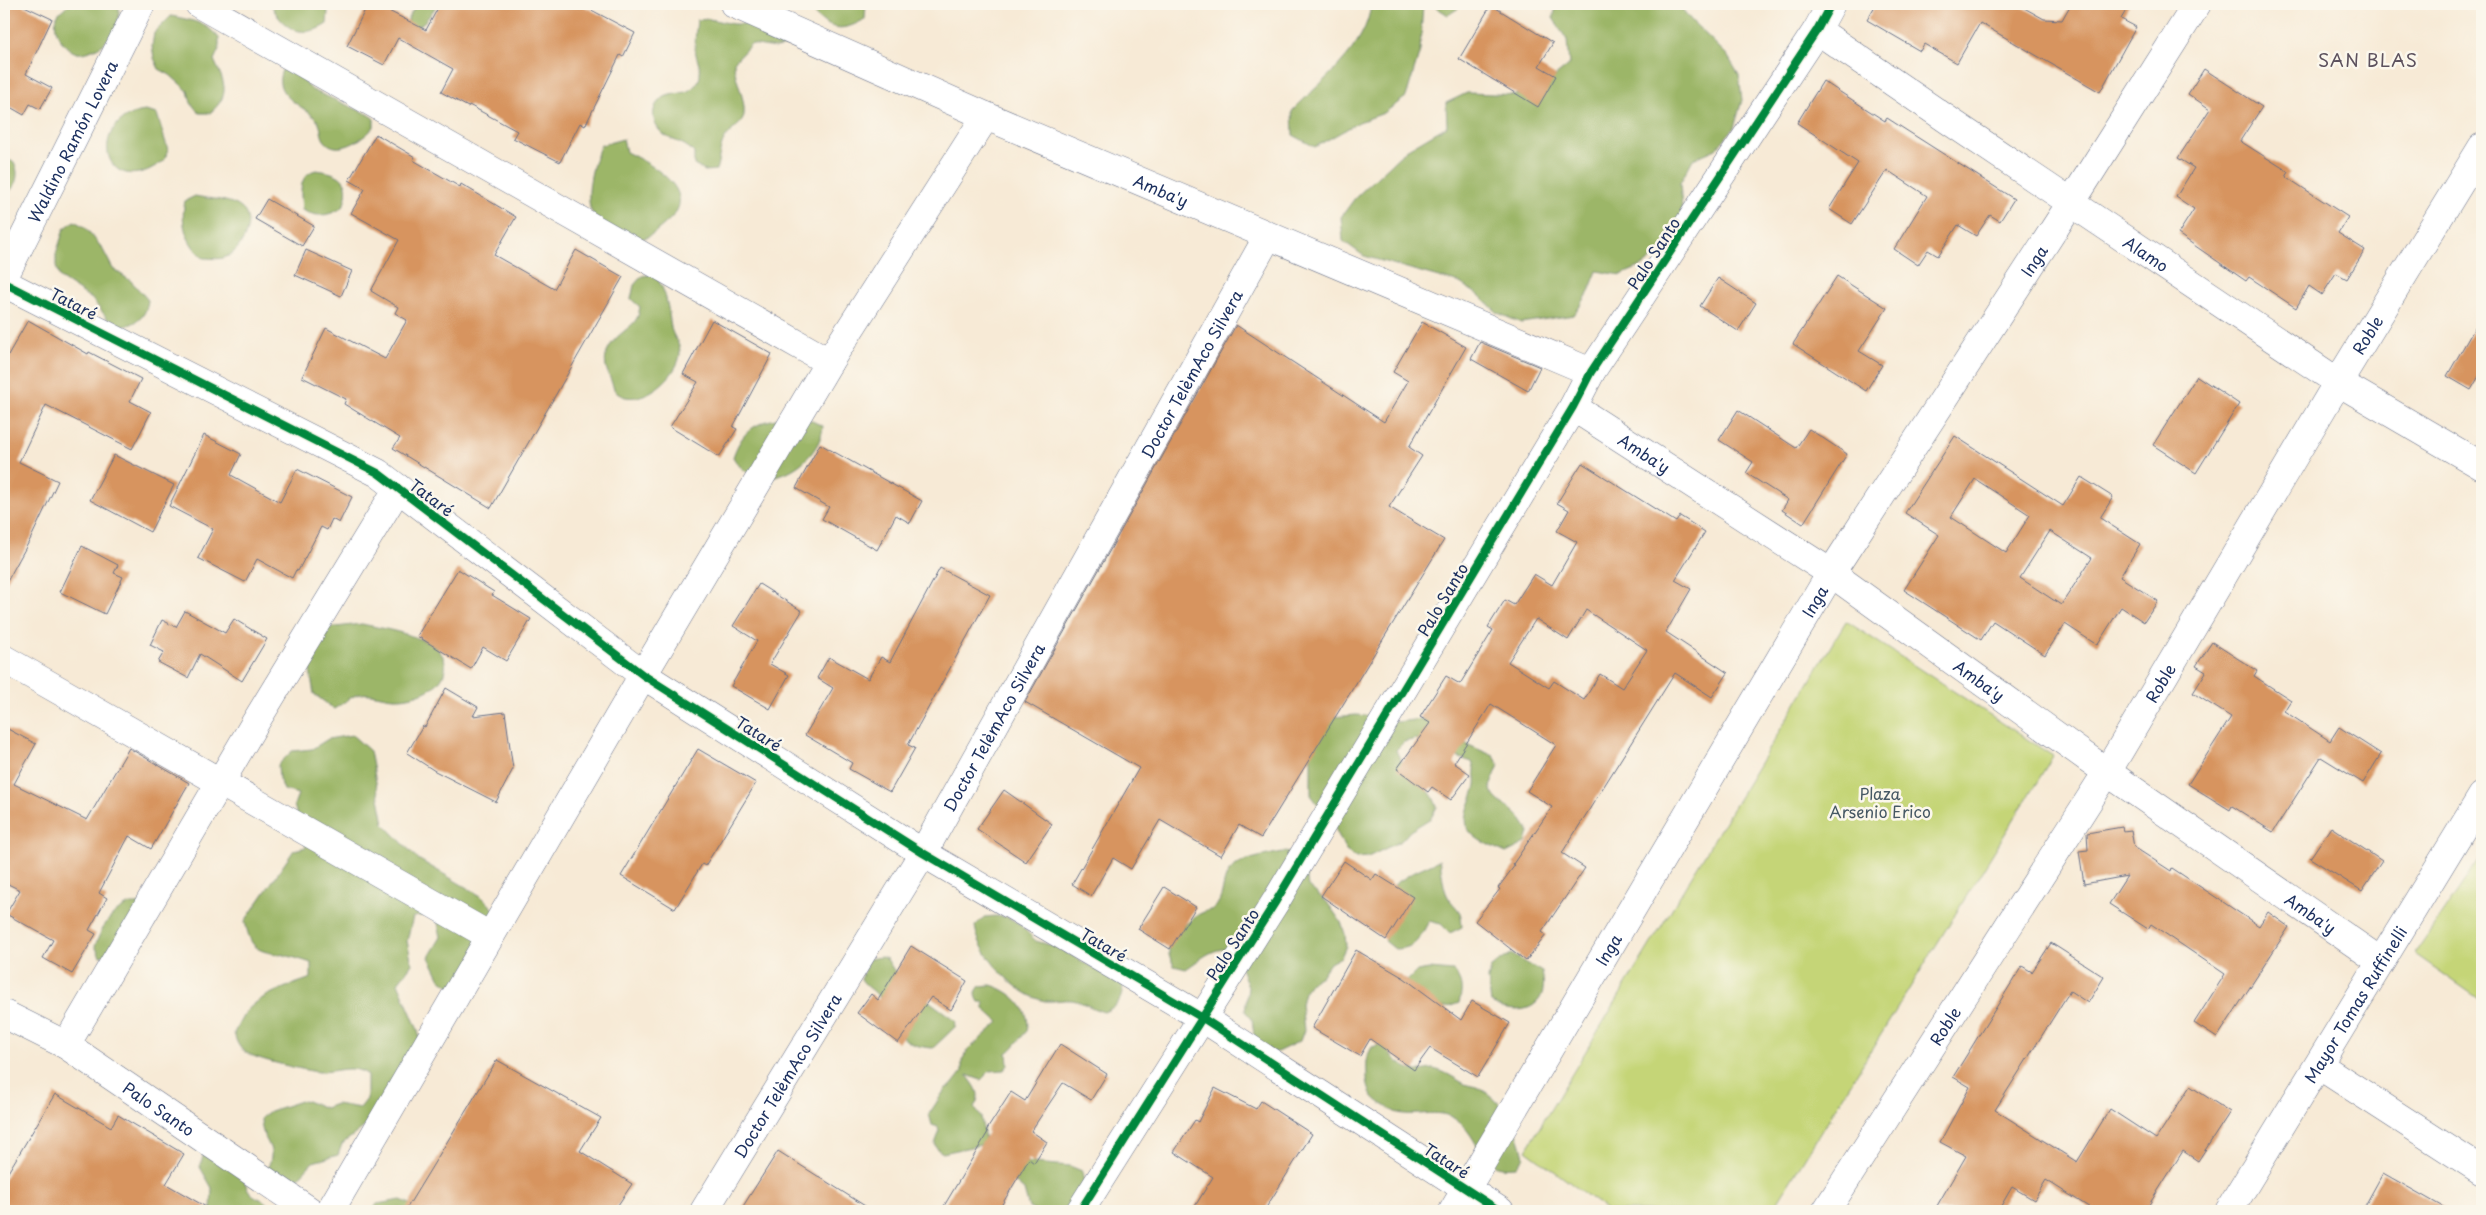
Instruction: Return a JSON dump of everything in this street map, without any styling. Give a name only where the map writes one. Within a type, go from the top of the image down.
[{"type":"street","name":"Waldino Ramón Lovera","points":[[4,277],[141,4]]},
{"type":"street","points":[[199,4],[828,362]]},
{"type":"street","name":"Amba'y","points":[[734,4],[986,116],[1590,372]]},
{"type":"street","name":"Palo Santo","points":[[1080,1211],[1281,893],[1573,407],[1590,372],[1817,30],[1832,4]]},
{"type":"street","name":"Inga","points":[[1460,1200],[1830,573],[2072,203],[2197,4]]},
{"type":"street","name":"Alamo","points":[[1817,30],[2338,382],[2482,466]]},
{"type":"street","points":[[330,1211],[828,362],[986,116]]},
{"type":"street","name":"Roble","points":[[1826,1211],[2107,772],[2338,382],[2482,147]]},
{"type":"street","name":"Doctor TelèmAco Silvera","points":[[704,1211],[922,853],[1268,236]]},
{"type":"street","name":"Tataré","points":[[4,283],[378,473],[643,675],[922,853],[1201,1017],[1460,1200],[1500,1211]]},
{"type":"street","name":"Amba'y","points":[[1573,407],[1830,573],[2107,772],[2380,962]]},
{"type":"street","points":[[66,1045],[220,782],[398,488]]},
{"type":"street","points":[[4,659],[490,936]]},
{"type":"street","name":"Mayor Tomas Ruffinelli","points":[[2229,1211],[2320,1066],[2380,962],[2482,796]]},
{"type":"street","name":"Palo Santo","points":[[4,1014],[66,1045],[310,1211]]},
{"type":"street","points":[[2320,1066],[2482,1171]]},
{"type":"green space","points":[[69,4],[119,4],[117,25],[107,41],[95,49],[82,53],[72,51],[67,47],[59,37],[56,20],[58,14]]},
{"type":"green space","points":[[271,4],[324,4],[328,11],[327,24],[309,31],[294,29],[287,26],[281,20]]},
{"type":"green space","points":[[417,4],[438,4],[423,23],[410,29],[408,18]]},
{"type":"green space","points":[[804,4],[866,4],[865,19],[846,27],[838,28],[825,23]]},
{"type":"green space","points":[[1371,4],[1423,4],[1420,51],[1406,97],[1384,113],[1359,122],[1315,147],[1293,135],[1292,111],[1329,76],[1352,49],[1368,20]]},
{"type":"green space","points":[[1431,4],[1465,4],[1448,15]]},
{"type":"green space","points":[[1557,4],[1678,4],[1691,20],[1727,55],[1739,75],[1742,100],[1734,128],[1716,149],[1693,159],[1680,183],[1684,233],[1644,265],[1621,275],[1597,271],[1588,294],[1574,315],[1521,323],[1498,313],[1480,296],[1460,283],[1364,256],[1343,241],[1341,217],[1355,198],[1406,150],[1447,126],[1446,103],[1467,93],[1521,95],[1549,81],[1569,65],[1567,40],[1553,18]]},
{"type":"green space","points":[[171,16],[192,20],[203,25],[219,38],[219,49],[214,60],[223,81],[224,94],[210,113],[199,113],[191,103],[188,91],[170,75],[159,69],[154,58],[152,46],[154,33]]},
{"type":"green space","points":[[709,19],[733,24],[782,24],[789,34],[787,46],[775,48],[751,44],[734,62],[744,115],[737,127],[724,140],[716,170],[705,171],[694,165],[694,153],[690,149],[668,138],[660,131],[655,122],[654,112],[658,102],[662,99],[690,90],[697,83],[700,70],[695,52],[697,20]]},
{"type":"green space","points":[[282,70],[295,72],[312,90],[370,115],[374,119],[374,127],[358,141],[343,147],[330,145],[324,140],[316,119],[284,93],[280,79]]},
{"type":"green space","points":[[145,111],[157,114],[168,150],[164,161],[143,172],[128,173],[117,169],[110,160],[108,149],[109,137],[116,125],[128,116]]},
{"type":"green space","points":[[623,139],[626,152],[648,164],[669,180],[676,190],[679,200],[677,211],[667,222],[652,235],[641,239],[627,239],[614,234],[597,220],[590,208],[591,176],[601,145]]},
{"type":"green space","points":[[4,159],[14,162],[17,177],[14,186],[4,197]]},
{"type":"green space","points":[[316,170],[332,173],[343,180],[347,190],[343,207],[323,215],[308,213],[302,210],[301,192],[303,181],[306,176]]},
{"type":"green space","points":[[195,196],[237,205],[246,213],[248,227],[242,242],[232,254],[221,258],[203,258],[192,246],[186,232],[183,217],[185,201]]},
{"type":"green space","points":[[74,221],[85,227],[102,248],[113,269],[131,281],[148,300],[145,312],[138,320],[115,328],[92,299],[60,278],[56,267],[56,254],[64,229]]},
{"type":"green space","points":[[654,274],[662,286],[672,330],[680,348],[678,362],[665,381],[656,388],[635,397],[625,397],[614,389],[606,367],[606,356],[608,349],[616,338],[638,317],[640,307],[631,299],[634,285],[642,276]]},
{"type":"green space","points":[[801,416],[823,426],[819,441],[811,454],[800,465],[786,473],[771,477],[757,476],[744,470],[733,457],[744,436],[759,424]]},
{"type":"green space","name":"Plaza Arsenio Erico","points":[[1846,621],[2053,756],[1772,1211],[1608,1211],[1526,1150]]},
{"type":"green space","points":[[362,624],[423,640],[433,646],[441,653],[445,662],[445,671],[442,678],[436,685],[420,694],[395,698],[360,694],[350,698],[334,709],[314,694],[308,659],[327,628]]},
{"type":"green space","points":[[1356,715],[1386,717],[1397,722],[1421,719],[1432,722],[1450,737],[1494,756],[1499,765],[1490,787],[1494,796],[1514,812],[1524,824],[1529,832],[1526,843],[1506,853],[1474,836],[1469,831],[1466,819],[1476,782],[1472,762],[1437,750],[1416,739],[1404,742],[1396,750],[1406,767],[1434,798],[1437,807],[1431,818],[1410,831],[1401,841],[1368,857],[1356,858],[1346,851],[1334,826],[1311,795],[1311,746],[1332,717]]},
{"type":"green space","points":[[352,735],[370,751],[384,824],[418,859],[481,896],[498,913],[459,993],[440,979],[429,957],[441,937],[436,914],[413,917],[407,941],[412,964],[398,983],[418,1030],[422,1055],[381,1114],[342,1144],[338,1155],[313,1162],[295,1181],[275,1192],[265,1173],[271,1156],[271,1150],[264,1134],[261,1118],[270,1111],[304,1100],[325,1108],[336,1104],[360,1108],[367,1099],[367,1074],[361,1071],[349,1069],[319,1072],[259,1058],[243,1050],[234,1033],[246,1012],[259,1000],[276,991],[311,978],[311,963],[267,952],[256,947],[247,931],[245,921],[294,850],[306,847],[294,805],[298,794],[284,790],[279,779],[278,765],[292,751],[312,749],[328,739]]},
{"type":"green space","points":[[1282,852],[1294,853],[1304,862],[1308,886],[1327,902],[1341,922],[1346,946],[1341,957],[1330,963],[1321,976],[1311,982],[1304,992],[1301,1004],[1304,1030],[1300,1041],[1275,1053],[1255,1044],[1252,1019],[1245,1011],[1248,987],[1240,965],[1239,953],[1224,949],[1211,952],[1186,969],[1174,966],[1169,955],[1169,944],[1194,918],[1214,909],[1221,897],[1226,877],[1235,866],[1250,859]]},
{"type":"green space","points":[[2482,855],[2482,1001],[2415,954]]},
{"type":"green space","points":[[1439,860],[1445,891],[1459,911],[1462,927],[1450,933],[1441,924],[1429,921],[1420,938],[1413,944],[1408,947],[1395,949],[1385,941],[1390,930],[1395,884],[1415,871]]},
{"type":"green space","points":[[131,904],[143,904],[153,910],[156,923],[124,951],[100,956],[95,946],[104,926],[113,915]]},
{"type":"green space","points":[[984,917],[1007,917],[1018,923],[1036,941],[1057,947],[1123,985],[1122,995],[1118,1002],[1104,1012],[1072,1000],[1045,1001],[1023,991],[1011,982],[991,961],[978,937],[975,926]]},
{"type":"green space","points":[[1511,954],[1542,972],[1544,985],[1542,995],[1537,1002],[1522,1010],[1512,1010],[1491,1003],[1488,979],[1491,967]]},
{"type":"green space","points":[[881,957],[887,959],[907,985],[956,1021],[955,1027],[933,1048],[911,1043],[904,1038],[894,1025],[878,996],[861,979],[868,959]]},
{"type":"green space","points":[[1429,969],[1453,971],[1461,986],[1459,1003],[1448,1007],[1424,1008],[1400,988],[1417,971]]},
{"type":"green space","points":[[991,985],[1006,991],[1023,1008],[1028,1023],[1027,1031],[1007,1053],[1008,1065],[1004,1070],[990,1071],[981,1080],[967,1075],[977,1090],[978,1098],[974,1107],[981,1117],[985,1141],[980,1145],[943,1153],[938,1150],[935,1144],[939,1133],[938,1127],[932,1125],[929,1114],[946,1088],[951,1086],[962,1072],[962,1060],[968,1050],[999,1022],[984,1009],[984,1002],[979,1002],[976,995],[980,986]]},
{"type":"green space","points":[[1383,1044],[1393,1058],[1407,1068],[1418,1071],[1433,1069],[1442,1071],[1465,1084],[1479,1088],[1496,1101],[1509,1118],[1519,1137],[1524,1157],[1516,1167],[1503,1167],[1493,1164],[1486,1159],[1471,1136],[1455,1119],[1433,1113],[1403,1114],[1395,1112],[1376,1099],[1371,1094],[1368,1083],[1367,1059],[1372,1047]]},
{"type":"green space","points":[[214,1155],[243,1171],[248,1189],[256,1197],[264,1201],[272,1211],[211,1211],[212,1188],[200,1167],[203,1156]]},
{"type":"green space","points":[[1021,1162],[1070,1166],[1082,1171],[1084,1182],[1076,1204],[1066,1211],[1035,1211],[1029,1208],[1024,1190],[1015,1182]]},
{"type":"green space","points":[[401,1200],[427,1211],[372,1211],[377,1204]]},
{"type":"building","points":[[4,4],[20,4],[52,19],[26,74],[52,88],[40,109],[30,104],[24,115],[10,107],[4,119]]},
{"type":"building","points":[[368,4],[375,4],[426,30],[440,4],[580,4],[635,33],[623,57],[620,55],[585,126],[580,123],[560,162],[513,138],[517,131],[441,92],[453,69],[398,38],[384,65],[347,46]]},
{"type":"building","points":[[1876,4],[2017,4],[2044,19],[2062,20],[2071,4],[2130,4],[2121,19],[2136,27],[2100,92],[1980,23],[1957,63],[1924,44],[1920,51],[1867,20]]},
{"type":"building","points":[[1491,5],[1553,43],[1539,66],[1556,76],[1538,107],[1459,59]]},
{"type":"building","points":[[2204,69],[2262,107],[2240,141],[2289,172],[2286,177],[2348,217],[2338,233],[2365,250],[2347,279],[2336,273],[2322,295],[2309,286],[2296,308],[2249,277],[2246,281],[2178,234],[2194,209],[2176,197],[2194,168],[2178,158],[2210,109],[2188,94]]},
{"type":"building","points":[[1823,81],[1885,121],[1887,118],[2014,199],[2000,221],[1990,215],[1976,236],[1958,225],[1938,256],[1928,250],[1918,265],[1894,249],[1927,196],[1887,170],[1852,224],[1829,209],[1858,163],[1797,123]]},
{"type":"building","points":[[376,134],[415,157],[413,160],[460,187],[461,184],[516,217],[494,255],[554,289],[576,250],[623,277],[491,508],[393,448],[400,438],[344,404],[346,399],[302,377],[326,328],[385,359],[407,320],[395,313],[398,307],[371,291],[399,240],[351,213],[365,189],[349,180]]},
{"type":"building","points":[[267,199],[314,226],[302,246],[255,219]]},
{"type":"building","points":[[306,250],[352,271],[341,296],[295,275]]},
{"type":"building","points":[[1837,276],[1887,308],[1859,351],[1882,365],[1866,391],[1793,344]]},
{"type":"building","points":[[1718,278],[1756,303],[1738,331],[1700,306]]},
{"type":"building","points":[[2482,315],[2482,371],[2471,390],[2447,376]]},
{"type":"building","points":[[28,320],[88,354],[89,352],[141,379],[130,401],[151,412],[132,449],[46,405],[19,462],[58,481],[31,538],[4,587],[4,362]]},
{"type":"building","points":[[712,320],[772,354],[733,427],[737,429],[719,457],[670,427],[698,382],[683,374]]},
{"type":"building","points":[[1422,322],[1466,347],[1409,447],[1422,456],[1389,507],[1444,540],[1261,838],[1239,825],[1221,856],[1160,820],[1131,869],[1113,858],[1091,896],[1072,884],[1139,768],[1025,702],[1236,325],[1384,422],[1408,381],[1393,372]]},
{"type":"building","points":[[1480,342],[1540,367],[1528,391],[1471,359]]},
{"type":"building","points":[[2197,376],[2239,404],[2196,473],[2153,445]]},
{"type":"building","points":[[1738,410],[1796,448],[1809,429],[1847,454],[1803,524],[1782,510],[1788,500],[1746,473],[1753,462],[1719,440]]},
{"type":"building","points":[[204,435],[241,454],[231,475],[280,502],[297,469],[352,497],[339,523],[332,519],[327,530],[321,527],[298,571],[296,570],[292,578],[257,559],[245,582],[198,558],[213,529],[169,506]]},
{"type":"building","points":[[1955,436],[2063,506],[2081,477],[2113,497],[2100,518],[2140,544],[2120,577],[2158,601],[2144,622],[2121,607],[2097,645],[2065,624],[2045,655],[1993,621],[1981,640],[1904,590],[1939,535],[1905,513]],"holes":[[[1975,479],[2030,515],[2006,553],[1951,517]],[[2050,531],[2092,558],[2061,605],[2020,578]]]},
{"type":"building","points":[[820,444],[922,501],[910,523],[896,515],[877,550],[822,519],[829,507],[796,488]]},
{"type":"building","points":[[114,455],[174,485],[150,532],[90,500]]},
{"type":"building","points":[[1582,463],[1676,522],[1680,516],[1705,532],[1675,580],[1691,589],[1666,632],[1728,673],[1712,697],[1675,673],[1562,853],[1585,868],[1542,932],[1546,935],[1526,961],[1475,921],[1500,889],[1498,888],[1515,865],[1513,864],[1552,807],[1527,791],[1556,745],[1491,704],[1454,763],[1470,774],[1451,800],[1432,787],[1428,792],[1397,769],[1430,723],[1420,717],[1446,676],[1460,684],[1493,630],[1488,627],[1505,600],[1514,605],[1534,574],[1552,585],[1577,542],[1557,531],[1569,510],[1557,503]],"holes":[[[1586,610],[1647,650],[1622,688],[1600,674],[1584,700],[1554,681],[1549,688],[1508,662],[1536,619],[1568,640]]]},
{"type":"building","points":[[82,546],[118,565],[114,573],[123,577],[105,614],[60,592]]},
{"type":"building","points":[[940,568],[990,595],[908,745],[915,748],[890,792],[849,769],[852,763],[805,735],[833,688],[817,678],[829,657],[868,679],[881,657],[890,662]]},
{"type":"building","points":[[458,569],[494,592],[492,595],[531,619],[506,661],[483,647],[471,669],[417,636]]},
{"type":"building","points":[[759,584],[802,611],[770,664],[789,675],[770,709],[731,686],[757,641],[733,626]]},
{"type":"building","points":[[185,611],[225,633],[234,619],[267,639],[242,681],[200,654],[188,678],[158,662],[164,652],[150,645],[162,620],[176,627]]},
{"type":"building","points":[[2212,642],[2257,671],[2254,676],[2291,700],[2284,711],[2330,741],[2339,727],[2381,754],[2363,783],[2321,757],[2273,832],[2232,806],[2230,810],[2188,784],[2231,717],[2193,693],[2206,672],[2196,666]]},
{"type":"building","points":[[446,688],[478,707],[473,716],[505,712],[513,769],[496,802],[435,771],[407,753],[423,726],[425,727]]},
{"type":"building","points":[[4,727],[36,744],[14,784],[87,820],[129,748],[189,783],[151,849],[129,836],[99,893],[107,898],[89,930],[96,934],[72,974],[43,958],[53,940],[6,914],[20,890],[4,882]]},
{"type":"building","points":[[698,749],[756,783],[705,866],[702,864],[675,909],[621,876]]},
{"type":"building","points":[[1004,790],[1052,824],[1026,862],[977,829]]},
{"type":"building","points":[[2122,827],[2123,831],[2131,830],[2134,847],[2171,871],[2172,868],[2259,926],[2268,912],[2289,927],[2217,1038],[2194,1023],[2225,974],[2151,924],[2148,929],[2109,904],[2127,876],[2084,884],[2079,851],[2088,850],[2087,833]]},
{"type":"building","points":[[2331,827],[2382,861],[2362,891],[2310,858]]},
{"type":"building","points":[[1344,861],[1372,880],[1376,874],[1413,897],[1386,940],[1321,896]]},
{"type":"building","points":[[1164,887],[1196,907],[1170,949],[1138,929]]},
{"type":"building","points":[[2051,943],[2104,977],[2088,1003],[2070,991],[1995,1110],[2077,1162],[2110,1109],[2156,1139],[2190,1086],[2230,1112],[2198,1161],[2183,1151],[2145,1211],[2095,1211],[2046,1180],[2034,1200],[2012,1187],[1998,1211],[1934,1211],[1966,1156],[1940,1142],[1970,1087],[1953,1077],[2022,966],[2032,972]]},
{"type":"building","points":[[911,946],[967,981],[951,1010],[931,997],[898,1043],[857,1013],[871,994],[878,1000]]},
{"type":"building","points":[[1356,950],[1404,978],[1461,1020],[1472,1001],[1510,1023],[1478,1077],[1430,1048],[1414,1070],[1370,1039],[1360,1056],[1312,1028]]},
{"type":"building","points":[[1060,1044],[1107,1074],[1091,1100],[1063,1083],[1031,1131],[1047,1142],[1034,1163],[1029,1159],[998,1211],[941,1211],[988,1132],[986,1131],[1011,1092],[1025,1101]]},
{"type":"building","points":[[497,1060],[601,1118],[580,1151],[632,1184],[614,1211],[405,1211]]},
{"type":"building","points":[[1215,1088],[1256,1109],[1261,1101],[1312,1134],[1264,1211],[1192,1211],[1213,1177],[1174,1152],[1195,1120],[1198,1122]]},
{"type":"building","points":[[55,1094],[111,1127],[118,1115],[184,1154],[166,1184],[213,1211],[4,1211],[4,1179]]},
{"type":"building","points":[[778,1151],[873,1211],[740,1211]]},
{"type":"building","points":[[2383,1173],[2450,1211],[2362,1211]]},
{"type":"cycle path","points":[[1080,1211],[1276,901],[1573,407],[1591,372],[1817,30],[1831,4]]},
{"type":"cycle path","points":[[4,283],[378,473],[643,675],[923,853],[1201,1017],[1500,1211]]},
{"type":"district","name":"SAN BLAS","points":[[2368,59]]}]
